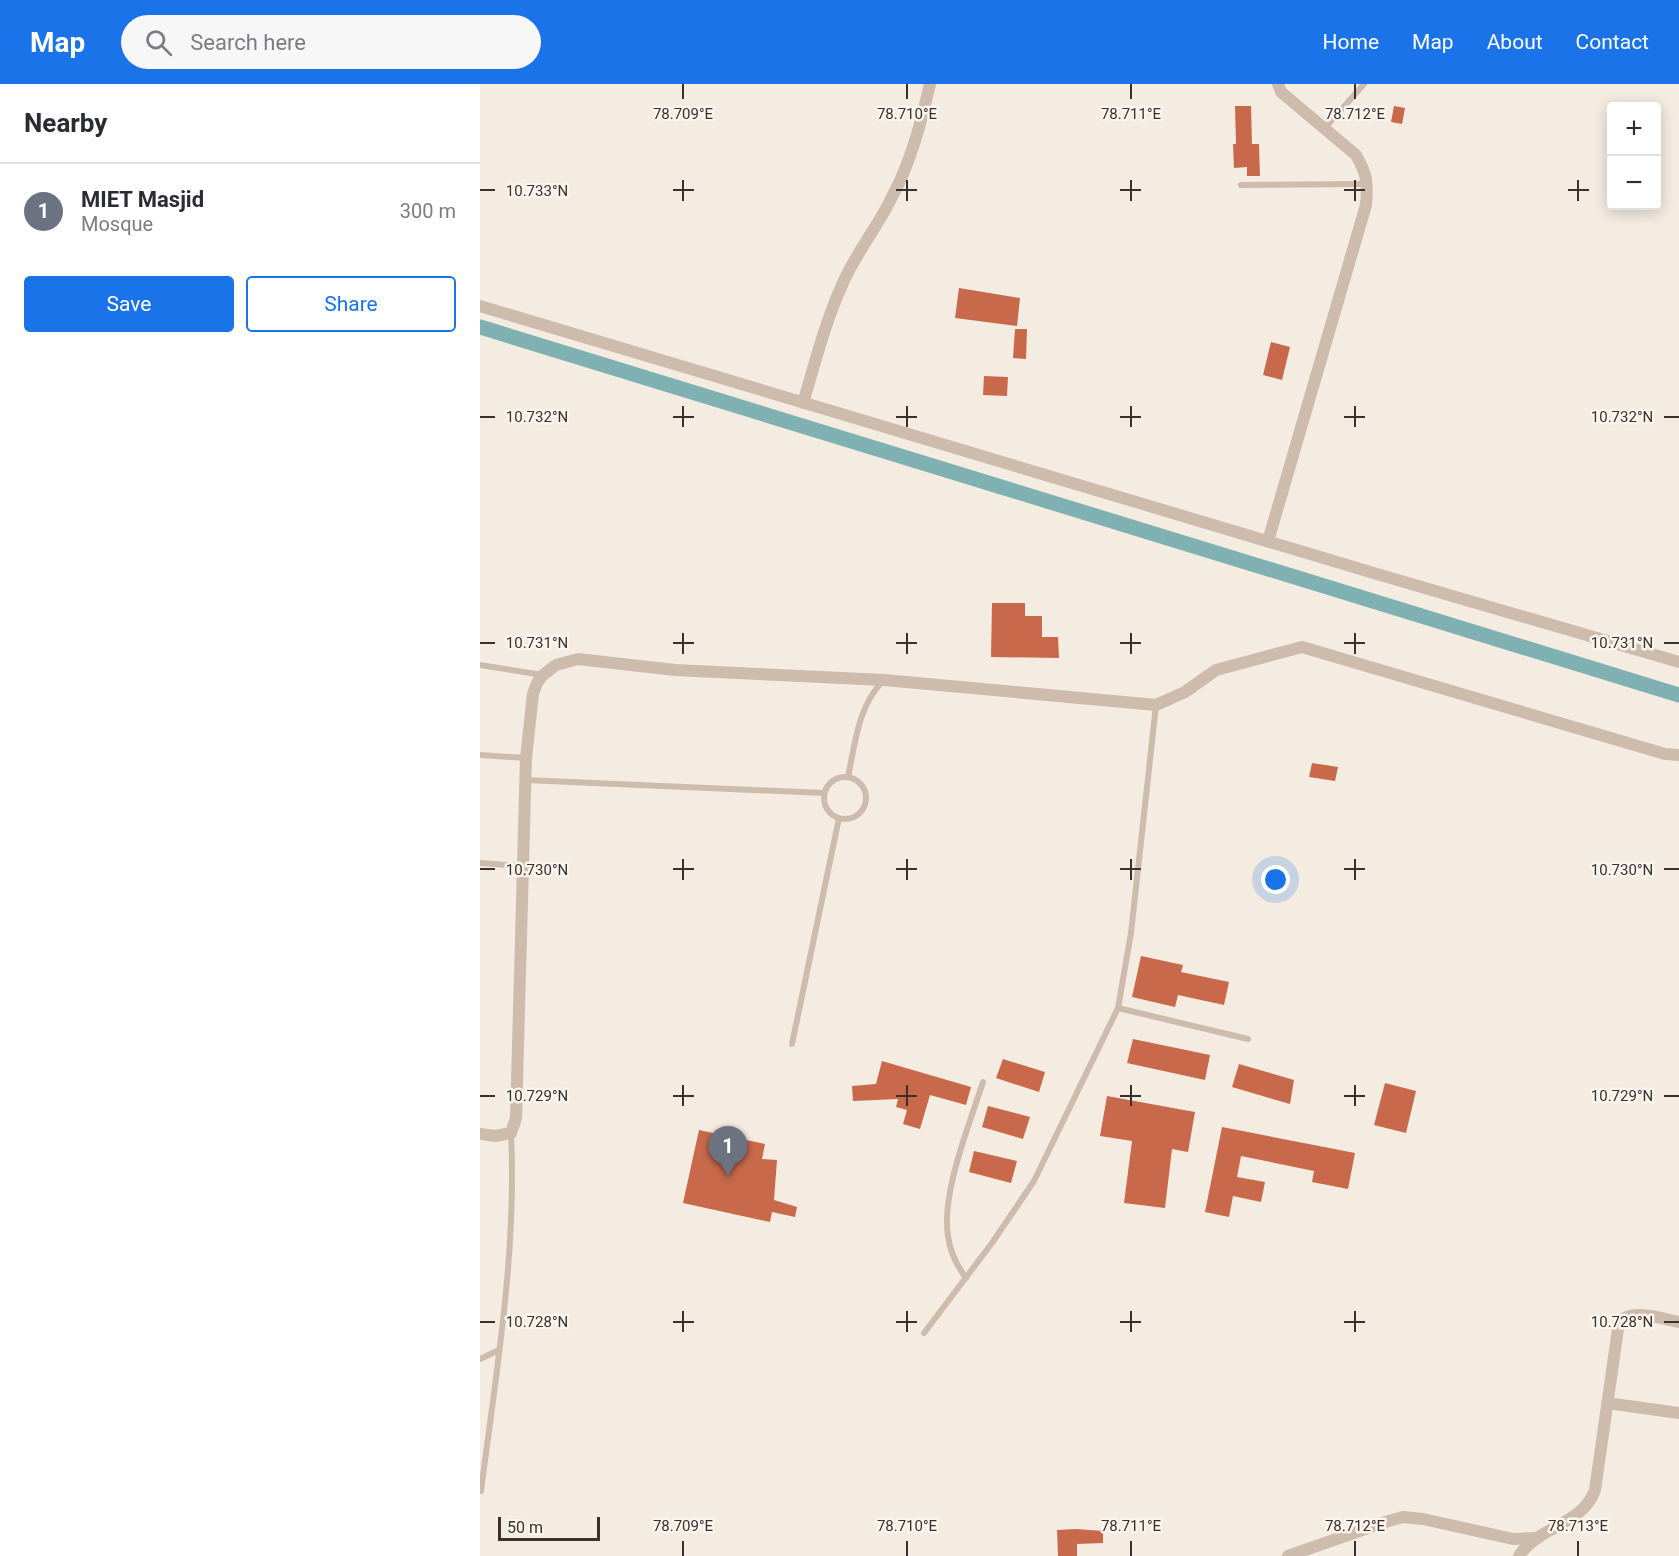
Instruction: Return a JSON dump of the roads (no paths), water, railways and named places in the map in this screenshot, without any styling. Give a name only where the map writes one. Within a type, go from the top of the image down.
[{"type":"street","points":[[803,403],[825,328],[841,285],[893,196],[910,157],[930,84]]},
{"type":"street","points":[[1268,541],[1363,216],[1368,184],[1364,169],[1356,155],[1281,92],[1278,84]]},
{"type":"street","points":[[480,306],[1679,662]]},
{"type":"street","points":[[480,1134],[496,1136],[511,1133],[516,1118],[526,759],[533,694],[543,675],[556,664],[578,659],[675,670],[884,680],[1156,705],[1185,692],[1216,670],[1302,647],[1665,754],[1679,755]]},
{"type":"street","points":[[1520,1556],[1538,1538],[1585,1508],[1592,1500],[1619,1322],[1625,1316],[1633,1315],[1679,1322]]},
{"type":"street","points":[[1607,1403],[1679,1413]]},
{"type":"street","points":[[1288,1556],[1403,1517],[1423,1519],[1504,1537],[1538,1538]]},
{"type":"lane","points":[[1324,128],[1364,84]]},
{"type":"lane","points":[[1241,185],[1368,184]]},
{"type":"lane","points":[[480,665],[543,675]]},
{"type":"lane","points":[[848,777],[864,709],[870,697],[884,680]]},
{"type":"lane","points":[[924,1333],[966,1278],[1034,1180],[1118,1008],[1131,933],[1156,705]]},
{"type":"lane","points":[[480,755],[526,759]]},
{"type":"lane","points":[[848,777],[863,786],[867,800],[856,817],[839,818],[826,808],[824,793],[832,781],[848,777]]},
{"type":"lane","points":[[526,780],[824,793]]},
{"type":"lane","points":[[792,1044],[839,818]]},
{"type":"lane","points":[[480,863],[522,866]]},
{"type":"lane","points":[[1118,1008],[1248,1039]]},
{"type":"lane","points":[[966,1278],[957,1265],[948,1235],[948,1210],[952,1183],[983,1082]]},
{"type":"lane","points":[[481,1491],[499,1350],[512,1210],[511,1133]]},
{"type":"lane","points":[[480,1359],[499,1350]]},
{"type":"waterway","points":[[480,327],[1679,695]]},
{"type":"place","name":"MIET Masjid","points":[[728,1176]]}]
